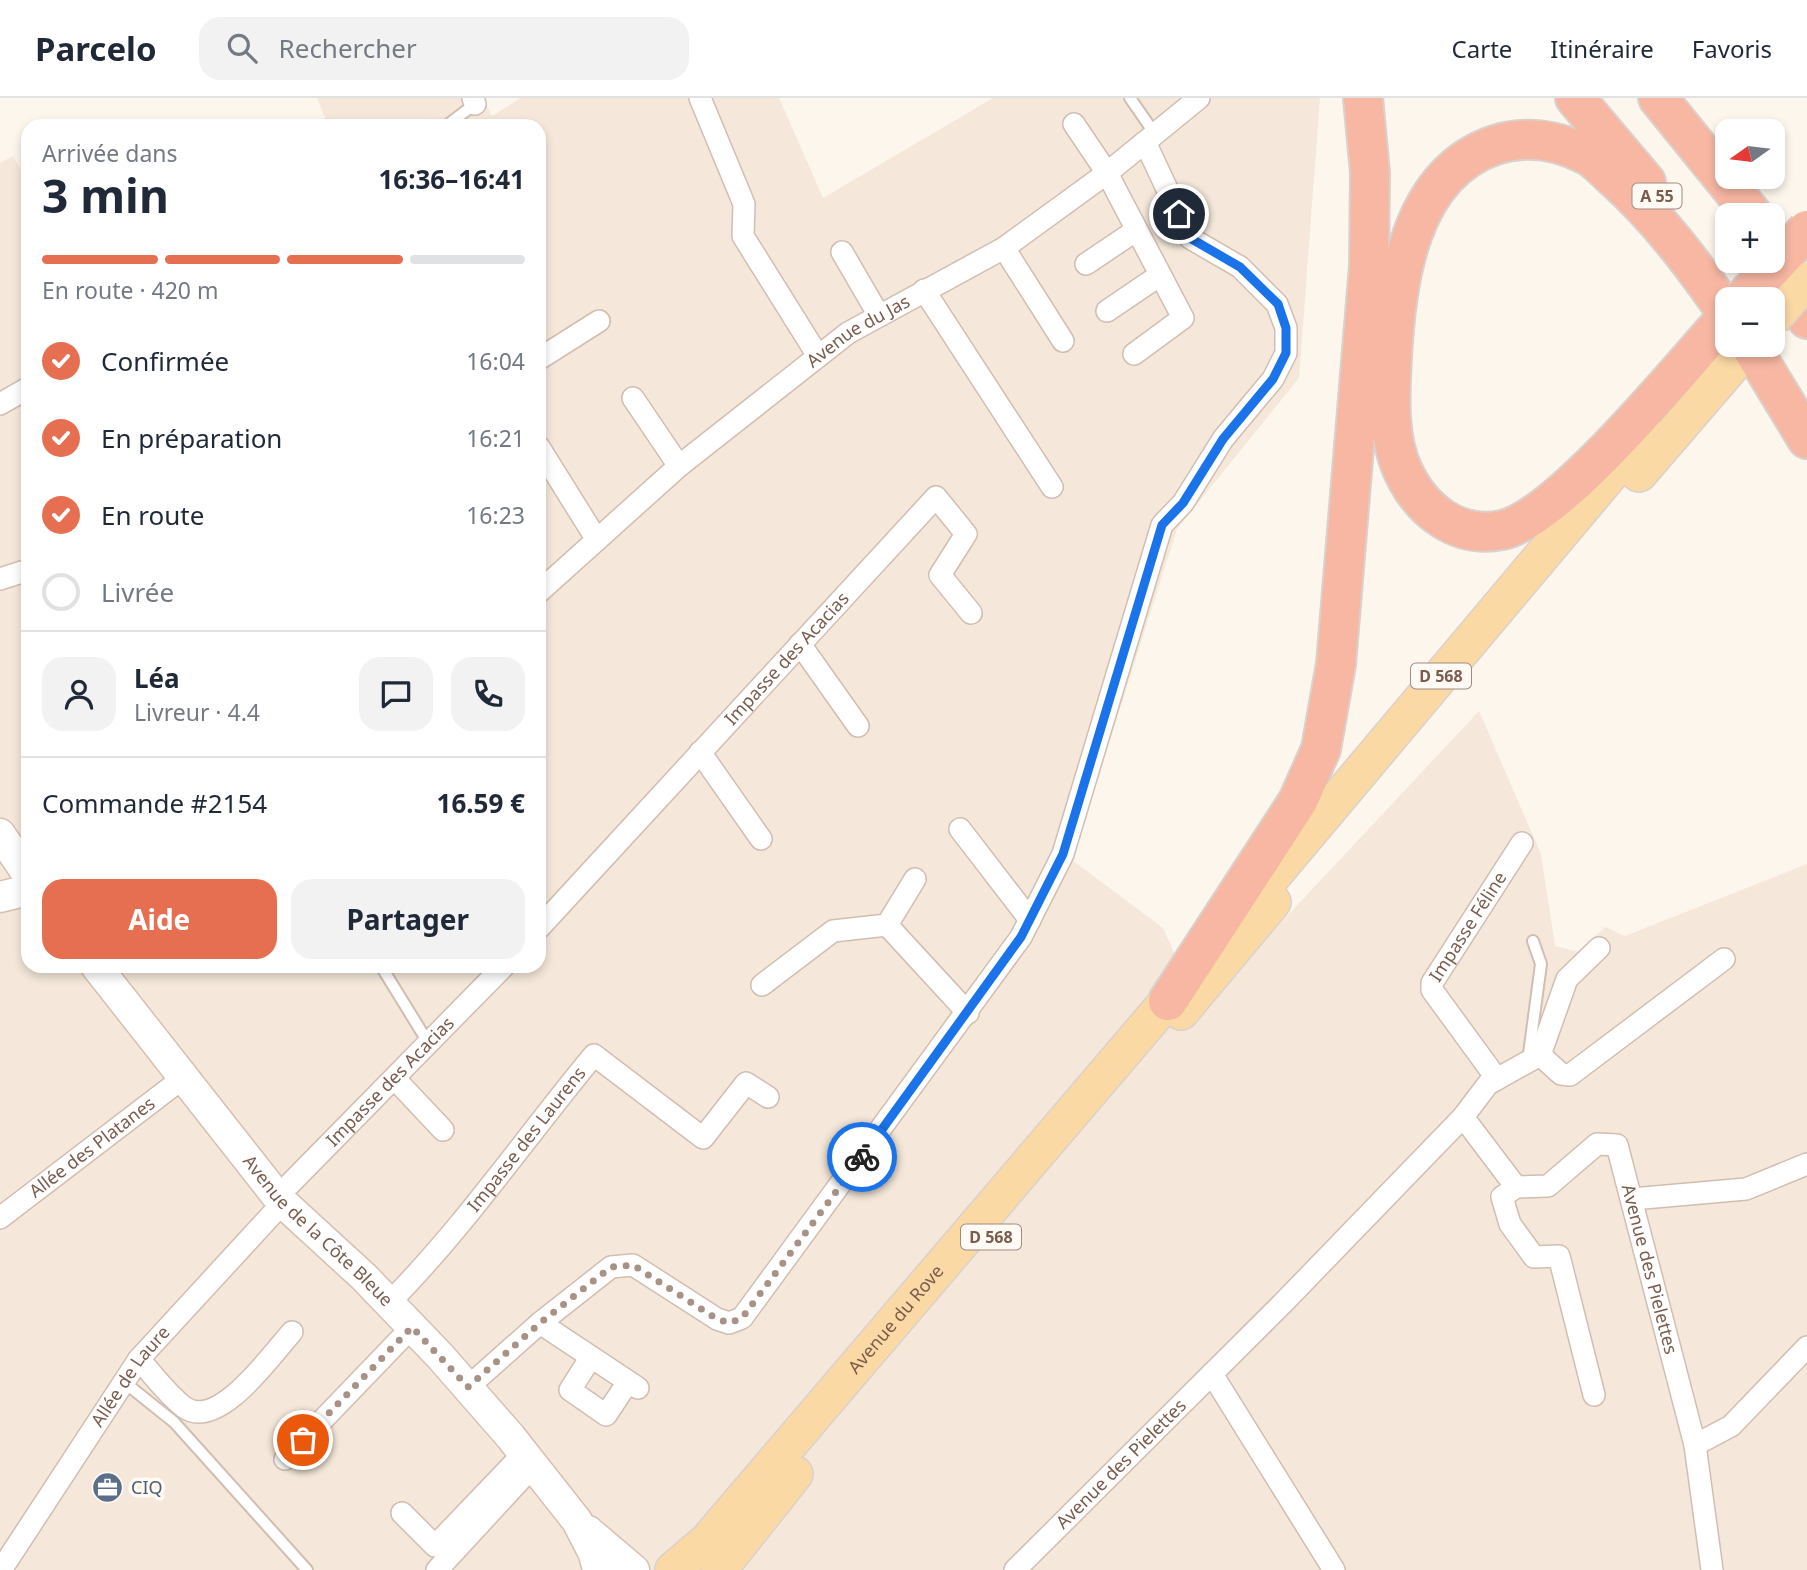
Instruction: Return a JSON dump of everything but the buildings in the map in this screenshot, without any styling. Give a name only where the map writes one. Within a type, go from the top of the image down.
[{"type":"highway","points":[[1167,1001],[1298,801],[1321,749],[1336,664],[1369,266],[1370,173],[1363,98]]},
{"type":"highway","name":"A 55","points":[[1575,98],[1629,159],[1723,287]]},
{"type":"highway","name":"A 55","points":[[1643,98],[1726,203]]},
{"type":"highway","points":[[1658,98],[1743,203]]},
{"type":"highway","points":[[1512,140],[1549,140],[1589,156],[1628,190],[1668,233],[1726,338],[1582,476],[1521,523],[1503,530],[1462,529],[1439,518],[1420,501],[1403,472],[1396,449],[1390,398],[1394,314],[1404,262],[1421,211],[1445,177],[1476,152],[1512,140]]},
{"type":"highway","points":[[1754,287],[1807,231]]},
{"type":"highway","points":[[1785,259],[1807,291]]},
{"type":"highway","points":[[1778,273],[1807,318]]},
{"type":"highway","points":[[1741,357],[1807,439]]},
{"type":"highway","points":[[1770,357],[1807,417]]},
{"type":"main road","points":[[1764,287],[1807,231]]},
{"type":"main road","points":[[1785,305],[1807,280]]},
{"type":"main road","name":"D 568","points":[[1167,1001],[1715,351]]},
{"type":"main road","name":"D 568","points":[[719,1570],[841,1417],[1268,908],[1715,352]]},
{"type":"main road","name":"Avenue du Rove","points":[[673,1570],[716,1531],[1167,1001]]},
{"type":"street","points":[[700,98],[744,204],[743,236],[818,356]]},
{"type":"street","name":"Avenue du Jas","points":[[546,577],[597,540],[678,466],[818,356],[878,314],[1004,248],[1107,173],[1199,98]]},
{"type":"street","points":[[1074,124],[1107,173],[1135,231],[1183,318],[1134,354]]},
{"type":"street","points":[[468,1387],[540,1323],[611,1267],[633,1265],[717,1319],[729,1323],[742,1318],[968,1013],[1030,920],[1063,854],[1162,525],[1183,503],[1223,439],[1273,379],[1286,353],[1286,328],[1278,304],[1240,267],[1190,238],[1150,138]]},
{"type":"street","points":[[1086,264],[1135,231]]},
{"type":"street","points":[[1004,248],[1063,341]]},
{"type":"street","points":[[842,253],[878,314]]},
{"type":"street","points":[[1107,311],[1160,275]]},
{"type":"street","points":[[924,290],[1052,487]]},
{"type":"street","points":[[546,354],[598,321]]},
{"type":"street","points":[[0,404],[21,392]]},
{"type":"street","points":[[633,398],[678,466]]},
{"type":"street","points":[[546,458],[597,540]]},
{"type":"street","name":"Impasse des Acacias","points":[[546,920],[936,497],[966,534],[940,575],[971,613]]},
{"type":"street","points":[[0,579],[21,572]]},
{"type":"street","points":[[800,644],[858,726]]},
{"type":"street","points":[[700,752],[761,839]]},
{"type":"street","points":[[960,829],[1030,920]]},
{"type":"street","points":[[0,834],[21,865]]},
{"type":"street","name":"Impasse Féline","points":[[1497,1079],[1432,990],[1432,983],[1522,843]]},
{"type":"street","points":[[887,925],[915,879]]},
{"type":"street","points":[[0,897],[21,892]]},
{"type":"street","points":[[887,925],[968,1013]]},
{"type":"street","points":[[762,985],[833,930],[887,925]]},
{"type":"street","points":[[1599,948],[1567,979],[1534,1058],[1561,1074],[1570,1075],[1724,959]]},
{"type":"street","name":"Avenue de la Côte Bleue","points":[[101,973],[281,1200],[389,1303],[468,1387],[577,1521],[634,1570]]},
{"type":"street","name":"Impasse des Acacias","points":[[281,1200],[283,1191],[497,973]]},
{"type":"street","name":"Impasse des Laurens","points":[[389,1303],[485,1196],[542,1116],[594,1055],[703,1138],[746,1083],[768,1097]]},
{"type":"street","name":"Avenue des Pielettes","points":[[1015,1570],[1212,1374],[1463,1117],[1488,1084],[1534,1058]]},
{"type":"street","name":"Allée des Platanes","points":[[0,1218],[183,1078]]},
{"type":"street","points":[[395,1079],[443,1130]]},
{"type":"street","points":[[1463,1117],[1516,1187],[1502,1196],[1510,1224],[1534,1257],[1559,1256],[1594,1395]]},
{"type":"street","name":"Avenue des Pielettes","points":[[1516,1187],[1548,1185],[1597,1144],[1617,1145],[1695,1445],[1712,1570]]},
{"type":"street","points":[[1632,1199],[1746,1189],[1807,1164]]},
{"type":"street","name":"Allée de Laure","points":[[1,1570],[139,1359],[277,1209],[281,1200]]},
{"type":"street","points":[[540,1323],[633,1385],[606,1415],[570,1390],[590,1357]]},
{"type":"street","points":[[285,1459],[412,1327]]},
{"type":"street","points":[[139,1359],[186,1409],[206,1413],[226,1405],[292,1332]]},
{"type":"street","points":[[1695,1445],[1731,1426],[1807,1347]]},
{"type":"street","points":[[1212,1374],[1334,1570]]},
{"type":"street","points":[[402,1513],[435,1546],[528,1460]]},
{"type":"street","points":[[437,1570],[528,1460]]},
{"type":"street","name":"Avenue de la Côte Bleue","points":[[577,1521],[594,1553],[598,1570]]},
{"type":"lane","points":[[1130,98],[1150,138]]},
{"type":"lane","points":[[454,119],[474,101]]},
{"type":"lane","points":[[1533,941],[1541,964],[1534,1058]]},
{"type":"lane","points":[[385,973],[429,1044]]},
{"type":"lane","points":[[124,1382],[174,1422],[307,1570]]},
{"type":"shaded area","points":[[317,98],[483,98],[492,116],[521,98],[779,98],[823,198],[993,98],[1320,98],[1299,378],[1177,529],[1072,860],[1163,928],[1200,1009],[1479,711],[1541,854],[1555,946],[1579,952],[1605,927],[1625,936],[1807,864],[1807,1570],[0,1570],[0,163],[13,156],[21,170],[21,973],[546,973],[546,119],[325,119]]},
{"type":"way so far","points":[[303,1440],[412,1327],[468,1387],[540,1323],[611,1267],[633,1265],[717,1319],[729,1323],[742,1318],[862,1157]]},
{"type":"place","name":"CIQ","points":[[108,1488]]},
{"type":"route","points":[[862,1157],[1021,937],[1063,854],[1162,525],[1183,503],[1223,439],[1273,379],[1286,353],[1286,328],[1278,304],[1240,267],[1190,238],[1179,214]]}]
